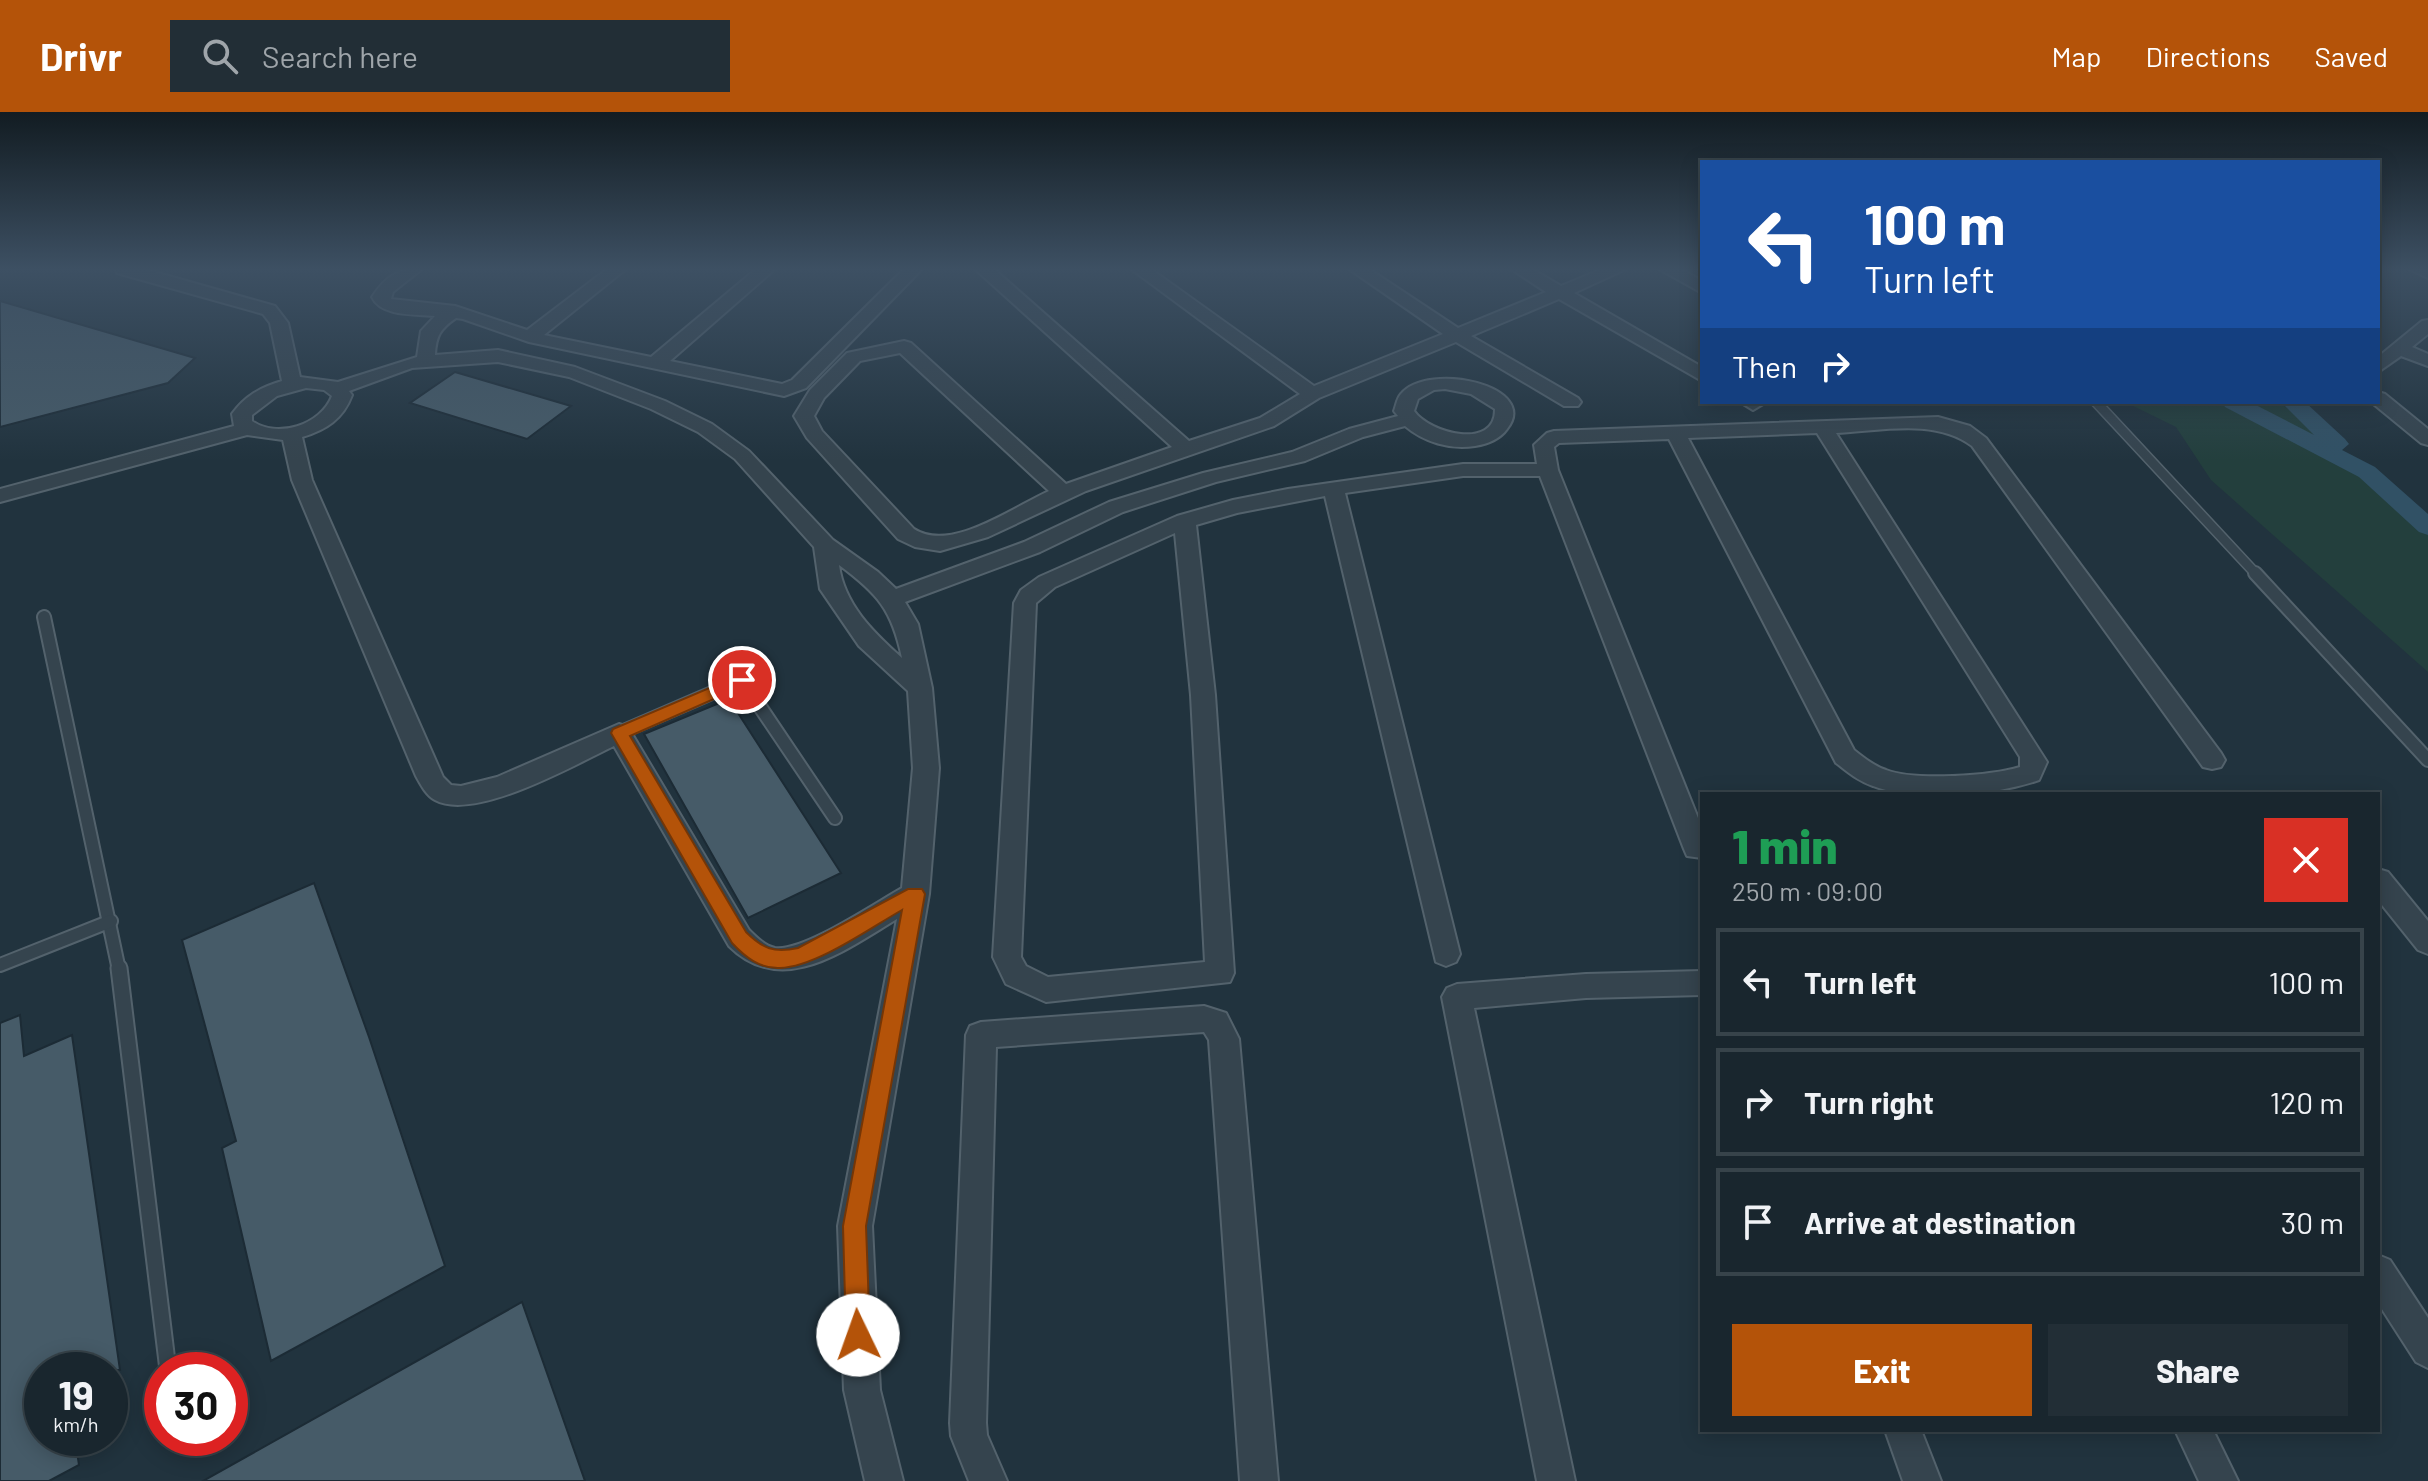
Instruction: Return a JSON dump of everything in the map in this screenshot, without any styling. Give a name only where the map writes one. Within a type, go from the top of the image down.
[{"type":"street","points":[[281,333],[292,384]]},
{"type":"street","points":[[426,362],[427,333]]},
{"type":"street","points":[[517,333],[770,389],[792,388],[849,333]]},
{"type":"street","points":[[529,337],[534,333]]},
{"type":"street","points":[[653,365],[691,333]]},
{"type":"street","points":[[1055,333],[1186,449]]},
{"type":"street","points":[[1227,333],[1312,394]]},
{"type":"street","points":[[1454,333],[1571,402]]},
{"type":"street","points":[[1063,493],[904,347],[854,357],[817,394],[804,416],[814,434],[912,538],[931,545],[954,542],[1063,493],[1186,449],[1265,426],[1292,412],[1312,394],[1462,333]]},
{"type":"street","points":[[1629,333],[1700,374]]},
{"type":"street","points":[[2380,364],[2418,333]]},
{"type":"street","points":[[2399,349],[2428,360]]},
{"type":"street","points":[[0,496],[247,429],[274,435],[291,432],[323,421],[339,396],[426,362],[498,356],[575,373],[658,405],[705,428],[742,455],[825,545],[870,577],[892,599],[906,624],[920,688],[926,768],[915,894],[855,1226],[862,1390],[884,1481]]},
{"type":"street","points":[[1401,357],[1445,383],[1477,388],[1490,394],[1504,411],[1498,429],[1464,439],[1427,433],[1408,419],[1404,403],[1416,390],[1445,383]]},
{"type":"street","points":[[1379,366],[1416,390]]},
{"type":"street","points":[[247,429],[242,423],[242,414],[249,405],[275,389],[292,384],[319,383],[339,396]]},
{"type":"street","points":[[2380,397],[2428,414]]},
{"type":"street","points":[[2380,398],[2428,439]]},
{"type":"street","points":[[892,599],[1032,547],[1116,507],[1210,477],[1298,457],[1356,433],[1408,419]]},
{"type":"street","points":[[1697,849],[1548,470],[1544,445],[1554,437],[1938,423],[1972,435],[2212,760]]},
{"type":"street","points":[[1676,434],[1845,756],[1856,767],[1888,784],[1906,786],[2016,778],[2030,773],[2034,762],[2032,756],[1822,426]]},
{"type":"street","points":[[291,432],[302,480],[436,787],[446,794],[477,794],[619,733],[739,938],[752,951],[779,960],[802,955],[915,894]]},
{"type":"street","points":[[1463,470],[1464,439]]},
{"type":"street","points":[[1464,439],[1492,471]]},
{"type":"street","points":[[1185,521],[1203,695],[1220,973],[1046,990],[1016,975],[1007,957],[1025,603],[1029,595],[1047,582],[1185,521],[1288,495],[1463,470],[1548,470]]},
{"type":"street","points":[[1334,489],[1446,954]]},
{"type":"street","points":[[825,545],[831,589],[867,640],[920,688]]},
{"type":"street","points":[[2380,882],[2428,942]]},
{"type":"street","points":[[1173,1020],[1174,979]]},
{"type":"street","points":[[1556,1481],[1457,997],[1586,986],[1700,983]]},
{"type":"street","points":[[1041,1031],[1046,990]]},
{"type":"street","points":[[988,1481],[969,1436],[968,1423],[981,1035],[1173,1020],[1210,1020],[1218,1024],[1224,1039],[1259,1481]]},
{"type":"street","points":[[2380,1275],[2428,1350]]},
{"type":"street","points":[[1904,1432],[1922,1481]]},
{"type":"street","points":[[2194,1432],[2219,1481]]},
{"type":"lane","points":[[2098,404],[2428,760]]},
{"type":"lane","points":[[44,617],[111,921],[166,1352]]},
{"type":"lane","points":[[619,733],[742,680],[835,818]]},
{"type":"lane","points":[[0,965],[111,921]]},
{"type":"green space","points":[[2129,404],[2282,404],[2428,516],[2428,672],[2211,480],[2176,427]]},
{"type":"building","points":[[0,333],[109,333],[195,358],[168,383],[0,427]]},
{"type":"building","points":[[455,372],[571,406],[527,439],[410,403]]},
{"type":"building","points":[[729,699],[841,873],[748,918],[644,734]]},
{"type":"building","points":[[314,883],[445,1266],[271,1361],[222,1148],[236,1141],[182,940]]},
{"type":"building","points":[[20,1015],[24,1056],[72,1035],[117,1352],[24,1352],[24,1456],[78,1456],[79,1465],[49,1481],[0,1481],[0,1023]]},
{"type":"building","points":[[522,1302],[585,1481],[203,1481]]},
{"type":"waterway","points":[[2237,404],[2367,472],[2428,527]]},
{"type":"waterway","points":[[2294,404],[2337,444]]},
{"type":"route","points":[[742,680],[619,733],[739,938],[765,958],[779,960],[802,955],[915,894],[855,1226],[858,1335]]}]
